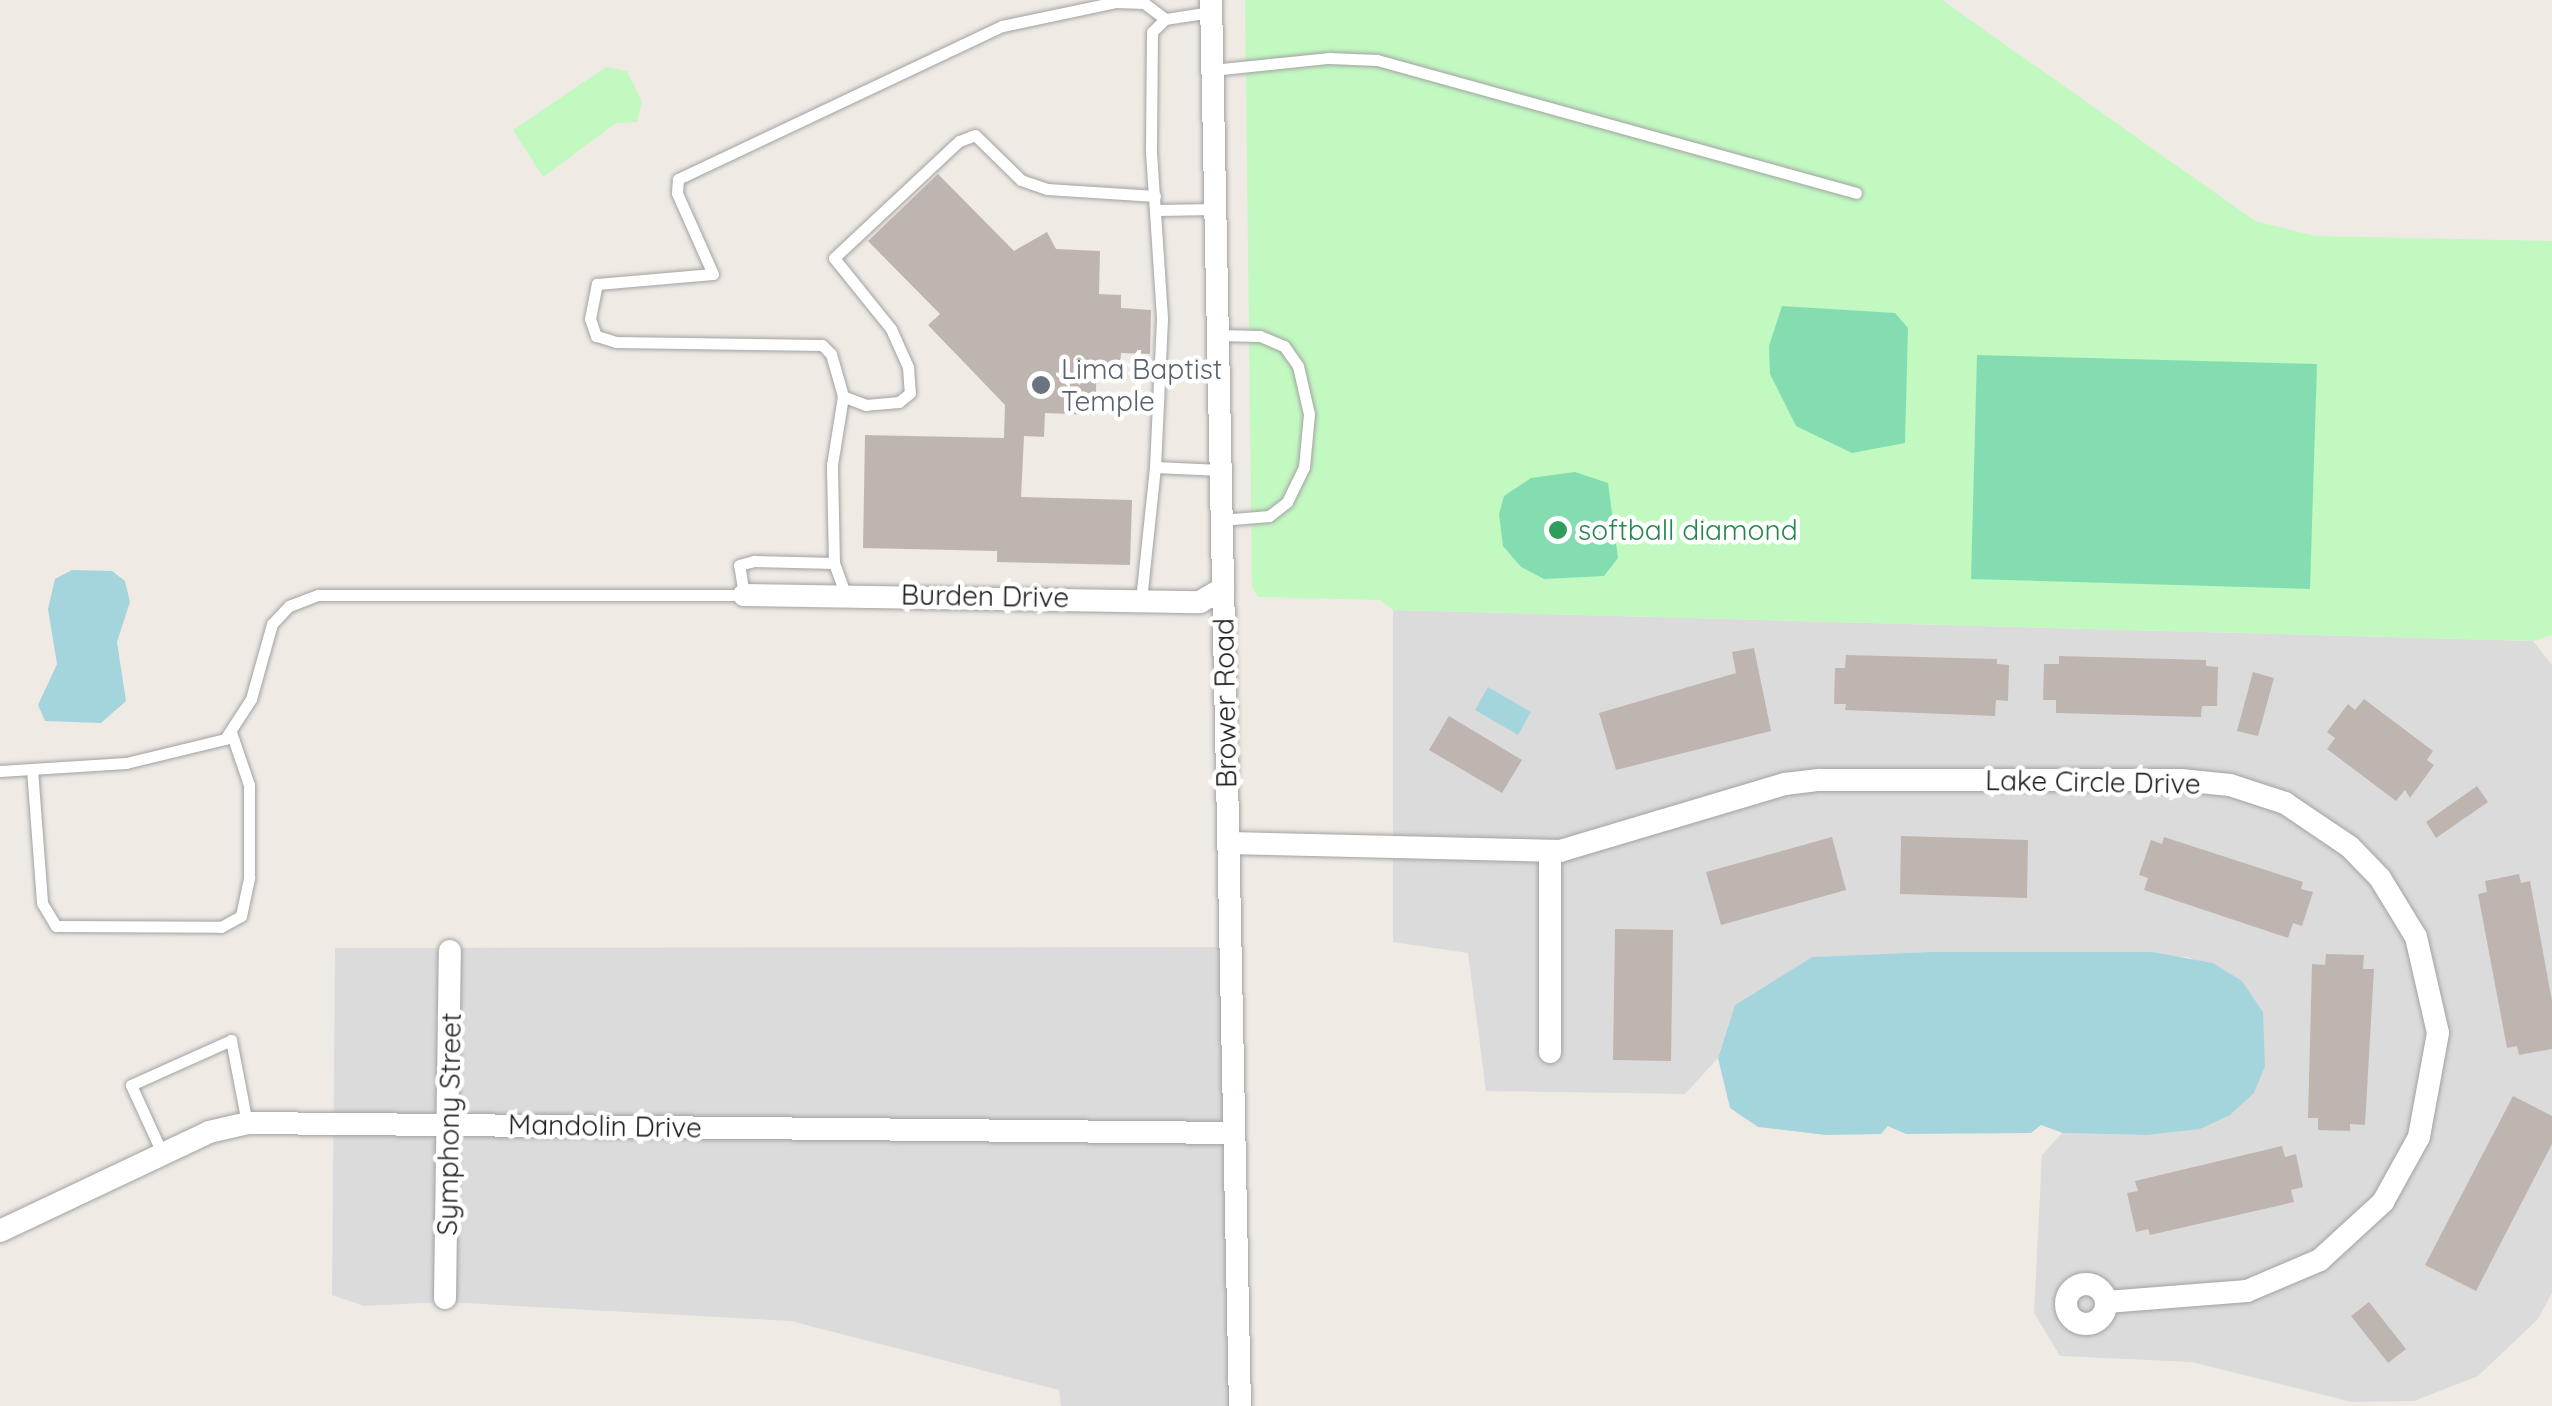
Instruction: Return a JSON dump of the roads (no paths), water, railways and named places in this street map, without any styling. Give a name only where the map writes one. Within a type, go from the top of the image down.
[{"type":"street","name":"Brower Road","points":[[1211,6],[1240,1406]]},
{"type":"street","name":"Burden Drive","points":[[744,595],[845,593],[1200,602],[1223,588]]},
{"type":"street","name":"Lake Circle Drive","points":[[1229,844],[1550,851],[1785,784],[1864,780],[2230,785],[2285,803],[2350,848],[2401,907],[2434,1002],[2438,1032],[2430,1107],[2402,1170],[2360,1227],[2290,1276],[2207,1299],[2106,1302]]},
{"type":"street","points":[[1550,851],[1550,1052]]},
{"type":"street","name":"Symphony Street","points":[[445,1298],[451,1124],[450,951]]},
{"type":"street","name":"Mandolin Drive","points":[[0,1231],[162,1155],[247,1123],[1234,1133]]},
{"type":"lane","points":[[845,593],[834,563],[832,465],[842,396],[831,354],[822,345],[616,342],[596,336],[590,319],[597,284],[713,274],[677,193],[678,180],[1002,26],[1116,2],[1144,3],[1165,18]]},
{"type":"lane","points":[[1141,600],[1155,467],[1162,319],[1152,32],[1165,18],[1211,6]]},
{"type":"lane","points":[[1212,70],[1329,58],[1377,60],[1856,193]]},
{"type":"lane","points":[[842,396],[866,404],[899,402],[910,393],[908,367],[891,329],[834,258],[959,141],[975,135],[1021,180],[1047,189],[1156,196]]},
{"type":"lane","points":[[1157,210],[1215,209]]},
{"type":"lane","points":[[1218,335],[1260,336],[1284,346],[1306,390],[1310,426],[1304,467],[1286,502],[1269,516],[1221,520]]},
{"type":"lane","points":[[1155,467],[1220,470]]},
{"type":"lane","points":[[0,771],[164,756],[224,740],[251,698],[272,624],[289,606],[318,595],[744,595],[739,564],[834,563]]},
{"type":"lane","points":[[32,769],[42,903],[56,926],[221,927],[242,916],[248,878],[250,785],[231,732]]},
{"type":"lane","points":[[162,1155],[131,1085],[232,1040],[247,1123]]},
{"type":"water","points":[[72,570],[112,571],[125,581],[130,602],[117,642],[126,701],[101,723],[45,721],[38,705],[57,664],[48,609],[55,579]]},
{"type":"water","points":[[1488,687],[1531,712],[1518,735],[1475,710]]},
{"type":"water","points":[[1929,952],[2152,952],[2213,963],[2242,981],[2263,1012],[2265,1066],[2254,1093],[2230,1115],[2200,1129],[2146,1135],[2063,1133],[2041,1125],[2031,1133],[1906,1134],[1888,1126],[1881,1134],[1826,1135],[1758,1127],[1730,1108],[1718,1058],[1735,1005],[1812,957]]},
{"type":"place","name":"Lima Baptist Temple","points":[[1041,385]]},
{"type":"place","name":"softball diamond","points":[[1558,530]]}]
